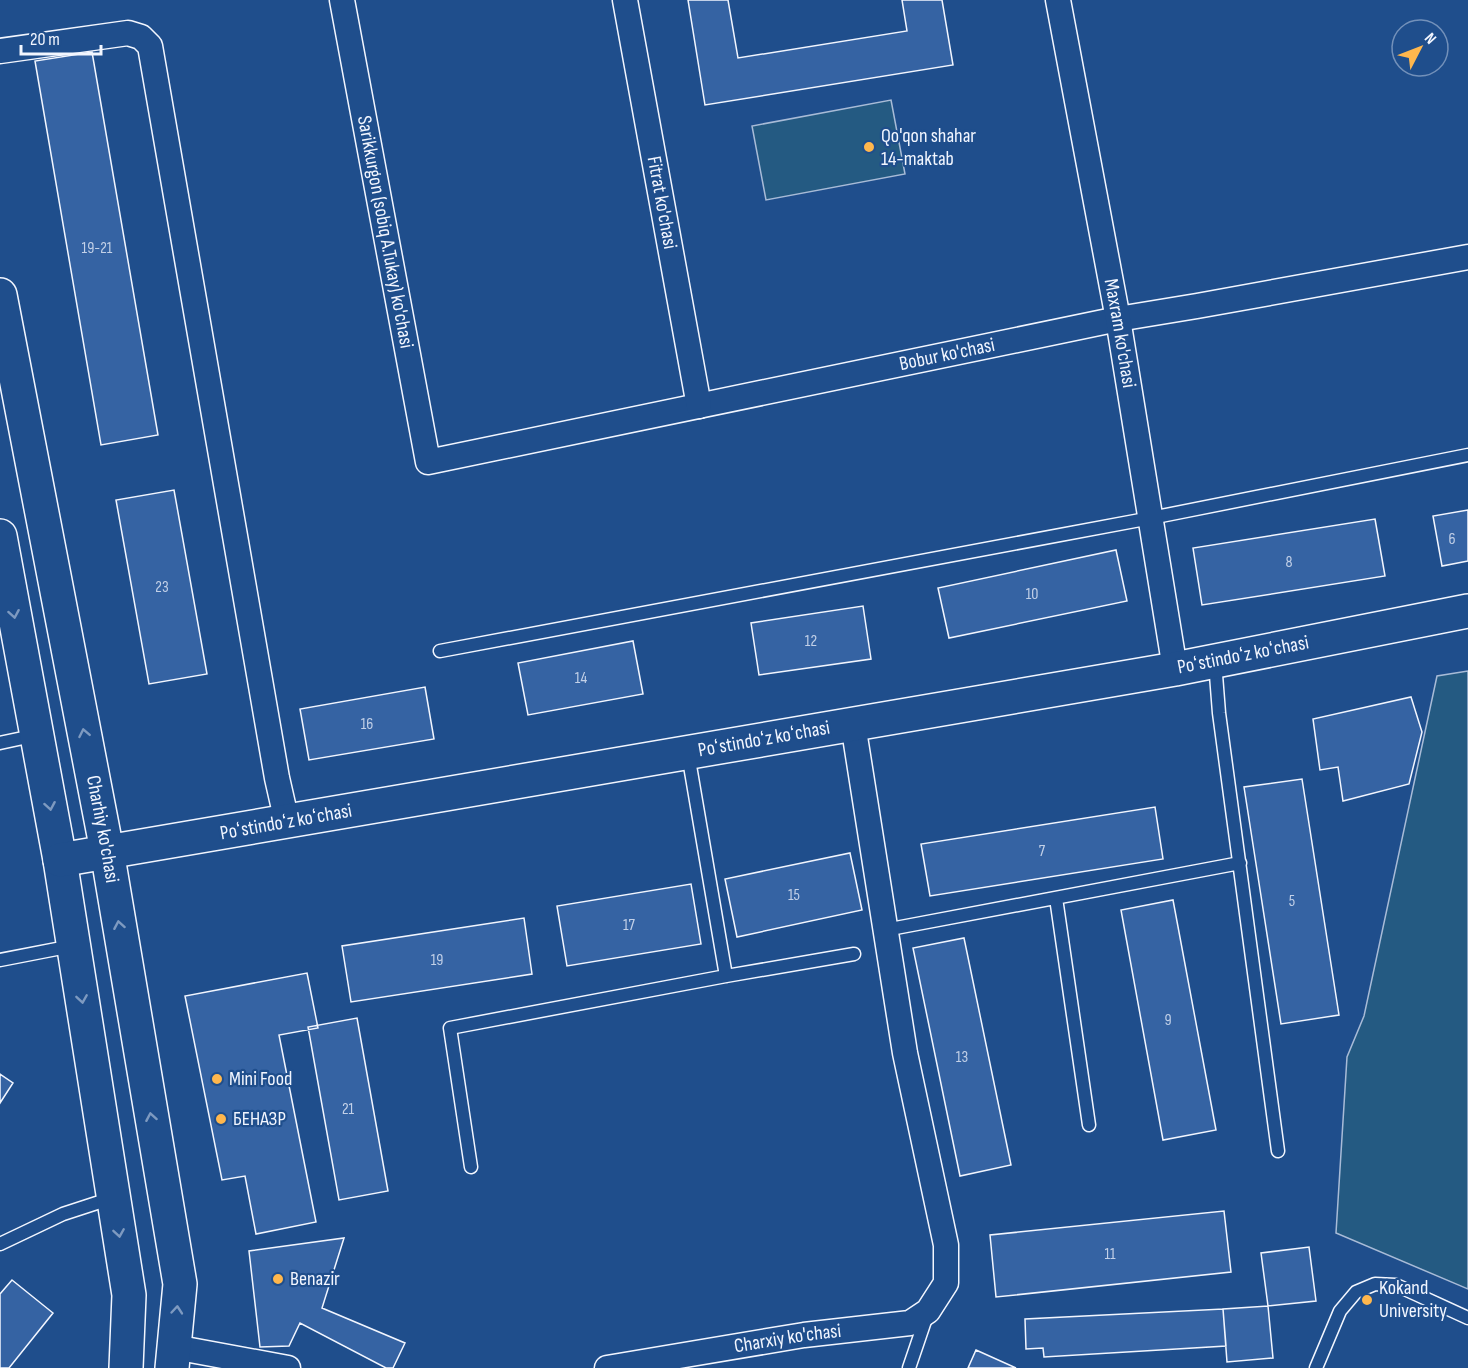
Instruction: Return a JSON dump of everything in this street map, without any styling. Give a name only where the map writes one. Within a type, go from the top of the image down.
[{"type":"main road","name":"Charhiy ko'chasi","points":[[0,295],[106,851],[180,1284],[173,1357]]},
{"type":"main road","points":[[0,536],[60,860],[129,1295],[126,1368]]},
{"type":"main road","name":"Poʻstindoʻz koʻchasi","points":[[60,860],[1176,669],[1468,611]]},
{"type":"street","name":"Sarikkurgon (sobiq A.Tukay) ko'chasi","points":[[342,0],[428,462]]},
{"type":"street","name":"Fitrat ko'chasi","points":[[625,0],[699,406]]},
{"type":"street","name":"Maxram ko'chasi","points":[[1058,0],[1118,319],[1176,669]]},
{"type":"street","points":[[0,51],[128,33],[141,37],[150,46],[277,778],[287,822]]},
{"type":"street","name":"Bobur ko'chasi","points":[[428,462],[1118,319],[1468,257]]},
{"type":"street","points":[[853,724],[905,1053],[946,1245],[946,1283],[928,1311]]},
{"type":"street","name":"Charxiy ko'chasi","points":[[608,1368],[634,1366],[804,1335],[910,1323],[928,1311]]},
{"type":"street","points":[[173,1357],[288,1368]]},
{"type":"lane","points":[[440,651],[1151,518],[1468,455]]},
{"type":"lane","points":[[1214,661],[1278,1151]]},
{"type":"lane","points":[[0,743],[37,735]]},
{"type":"lane","points":[[688,753],[726,976]]},
{"type":"lane","points":[[885,930],[1239,863]]},
{"type":"lane","points":[[1056,898],[1089,1125]]},
{"type":"lane","points":[[0,960],[73,945]]},
{"type":"lane","points":[[471,1167],[450,1028],[854,954]]},
{"type":"lane","points":[[0,1245],[63,1214],[114,1197]]},
{"type":"lane","points":[[1316,1368],[1340,1311],[1356,1292],[1375,1284],[1396,1286],[1468,1318]]},
{"type":"lane","points":[[909,1368],[928,1311]]},
{"type":"shaded area","points":[[891,100],[905,174],[766,200],[752,126]]},
{"type":"shaded area","points":[[1468,671],[1468,1289],[1336,1233],[1347,1057],[1364,1016],[1437,676]]},
{"type":"building","points":[[688,0],[728,0],[738,58],[907,31],[902,0],[942,0],[953,65],[705,105]]},
{"type":"building","points":[[92,52],[158,435],[101,445],[35,61]]},
{"type":"building","points":[[174,490],[207,674],[149,684],[116,500]]},
{"type":"building","points":[[1468,510],[1468,561],[1442,566],[1433,516]]},
{"type":"building","points":[[1375,519],[1385,576],[1202,605],[1193,548]]},
{"type":"building","points":[[1116,550],[1127,601],[949,638],[938,588]]},
{"type":"building","points":[[863,606],[871,659],[759,675],[751,623]]},
{"type":"building","points":[[633,641],[643,694],[528,715],[518,663]]},
{"type":"building","points":[[425,687],[434,739],[309,760],[300,709]]},
{"type":"building","points":[[1411,697],[1422,732],[1409,784],[1343,801],[1338,767],[1320,770],[1313,719]]},
{"type":"building","points":[[1302,779],[1339,1015],[1281,1024],[1244,787]]},
{"type":"building","points":[[1155,807],[1163,859],[930,896],[921,844]]},
{"type":"building","points":[[850,853],[862,910],[737,937],[725,879]]},
{"type":"building","points":[[691,884],[701,944],[567,966],[557,906]]},
{"type":"building","points":[[1173,900],[1216,1130],[1163,1140],[1121,910]]},
{"type":"building","points":[[524,918],[532,974],[351,1002],[342,946]]},
{"type":"building","points":[[964,938],[1011,1165],[960,1176],[913,948]]},
{"type":"building","points":[[307,973],[318,1028],[279,1035],[316,1222],[256,1234],[245,1176],[222,1180],[185,996]]},
{"type":"building","points":[[357,1018],[388,1191],[339,1200],[308,1027]]},
{"type":"building","points":[[0,1074],[13,1083],[0,1103]]},
{"type":"building","points":[[1224,1211],[1231,1272],[996,1297],[990,1235]]},
{"type":"building","points":[[344,1238],[322,1308],[405,1343],[393,1368],[386,1368],[300,1323],[289,1346],[260,1347],[249,1251]]},
{"type":"building","points":[[1309,1247],[1316,1301],[1268,1306],[1261,1253]]},
{"type":"building","points":[[12,1280],[53,1313],[9,1368],[0,1368],[0,1294]]},
{"type":"building","points":[[1268,1306],[1273,1358],[1227,1362],[1223,1309]]},
{"type":"building","points":[[1223,1309],[1226,1346],[1044,1357],[1043,1348],[1026,1349],[1025,1319]]},
{"type":"building","points":[[976,1350],[1016,1368],[968,1368]]},
{"type":"place","name":"Qo'qon shahar 14-maktab","points":[[869,147]]},
{"type":"place","name":"Mini Food","points":[[217,1079]]},
{"type":"place","name":"БЕНАЗР","points":[[221,1119]]},
{"type":"place","name":"Benazir","points":[[278,1279]]},
{"type":"place","name":"Kokand University","points":[[1367,1300]]}]
